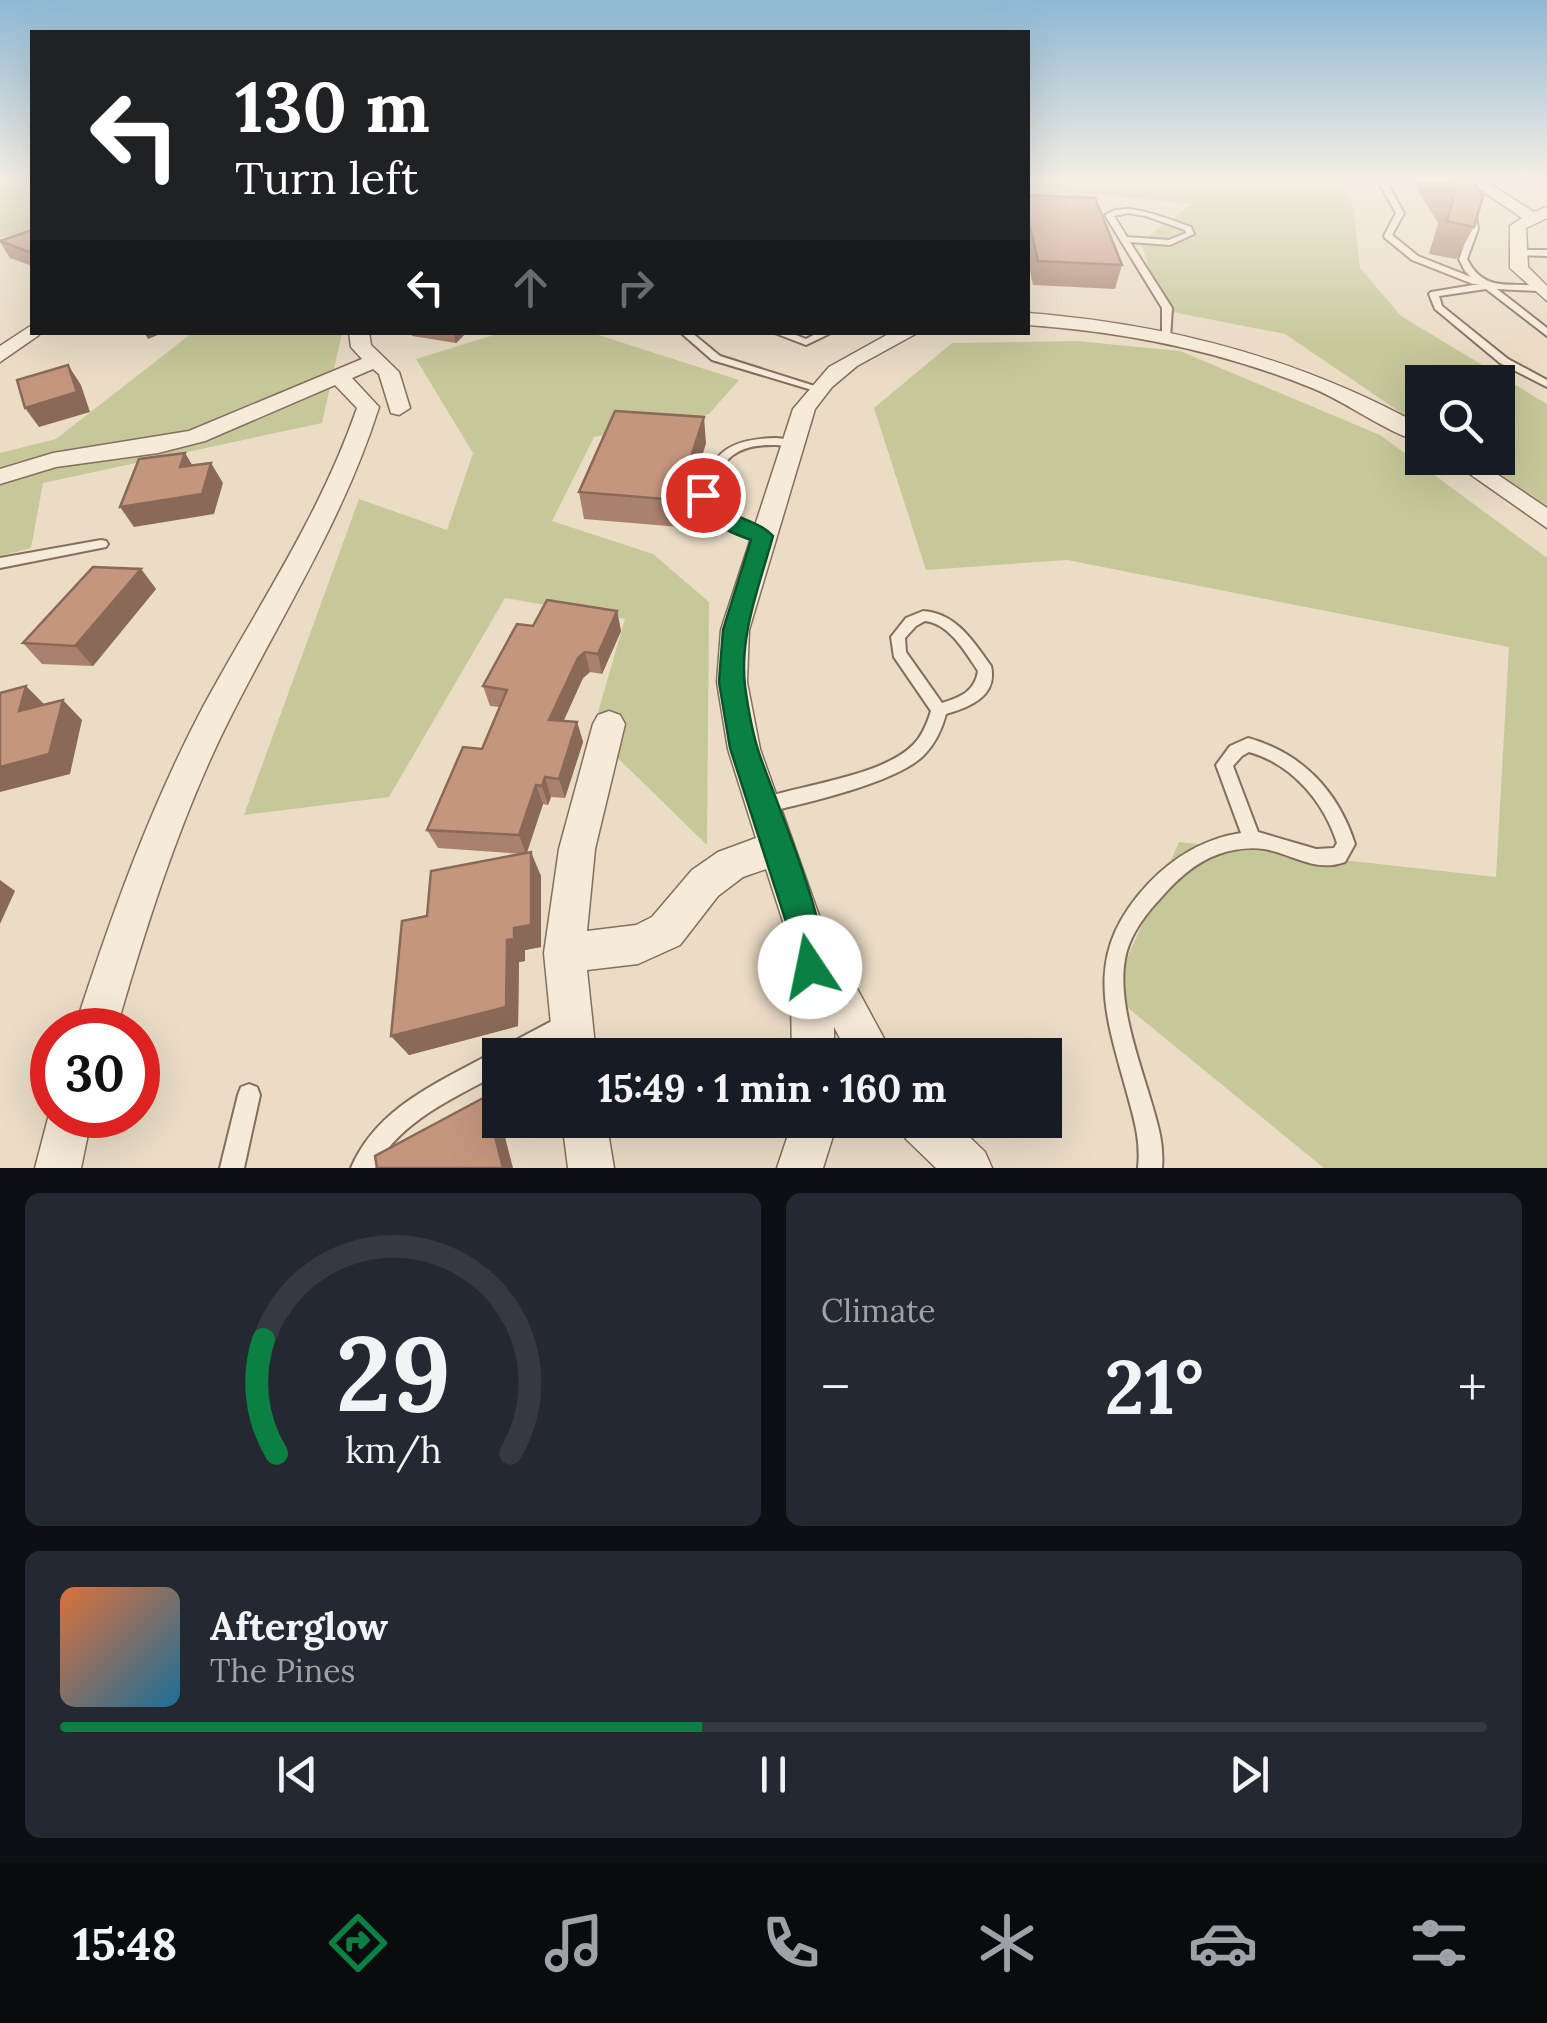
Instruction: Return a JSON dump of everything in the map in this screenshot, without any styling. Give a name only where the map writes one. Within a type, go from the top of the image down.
[{"type":"street","points":[[1518,236],[1519,268],[1542,292]]},
{"type":"street","points":[[1030,319],[1168,338],[1280,366],[1355,398],[1405,426]]},
{"type":"street","points":[[0,356],[30,333]]},
{"type":"street","points":[[359,335],[361,347],[394,384],[399,408]]},
{"type":"street","points":[[863,1038],[806,934],[762,806],[744,748],[732,682],[735,630],[762,536],[816,388],[842,365],[904,335]]},
{"type":"street","points":[[0,476],[53,460],[158,446],[197,436],[376,360]]},
{"type":"street","points":[[102,1008],[136,894],[176,798],[315,535],[362,426],[368,407],[338,377]]},
{"type":"street","points":[[1482,475],[1547,520]]},
{"type":"street","points":[[573,1038],[564,953],[568,888],[577,834],[609,724]]},
{"type":"street","points":[[564,953],[638,944],[666,931],[706,883],[731,864],[777,848]]},
{"type":"street","points":[[806,934],[814,1000],[813,1038]]},
{"type":"street","points":[[58,1168],[65,1138]]},
{"type":"street","points":[[587,1138],[591,1168]]},
{"type":"street","points":[[927,1138],[940,1168]]},
{"type":"street","points":[[937,1138],[969,1168]]},
{"type":"lane","points":[[1124,236],[1167,308],[1171,320],[1168,338]]},
{"type":"lane","points":[[1126,239],[1170,243],[1187,236]]},
{"type":"lane","points":[[1388,236],[1415,258],[1486,286]]},
{"type":"lane","points":[[1472,236],[1463,259],[1469,272],[1547,333]]},
{"type":"lane","points":[[1519,253],[1546,257]]},
{"type":"lane","points":[[1542,292],[1486,286],[1434,294],[1438,307],[1504,362],[1547,384]]},
{"type":"lane","points":[[689,335],[716,358],[816,388]]},
{"type":"lane","points":[[786,335],[806,342],[821,335]]},
{"type":"lane","points":[[762,536],[728,524],[711,511],[703,495],[711,468],[739,445],[759,440],[794,443]]},
{"type":"lane","points":[[0,563],[101,544]]},
{"type":"lane","points":[[936,616],[951,624],[986,670],[985,687],[974,698],[940,710],[898,652],[898,637],[905,626],[920,617],[936,616]]},
{"type":"lane","points":[[762,806],[812,794],[913,756],[935,728],[940,710]]},
{"type":"lane","points":[[1150,1168],[1152,1148],[1117,1010],[1114,962],[1126,927],[1182,860],[1209,848],[1252,840],[1324,860],[1339,856],[1346,844],[1332,806],[1280,756],[1248,746],[1224,765],[1252,840]]},
{"type":"lane","points":[[363,1168],[370,1150],[402,1117],[482,1071]]},
{"type":"lane","points":[[232,1168],[249,1095]]},
{"type":"green space","points":[[1150,236],[1356,236],[1360,268],[1401,316],[1482,365],[1405,365],[1405,415],[1285,334],[1162,310],[1141,242]]},
{"type":"green space","points":[[189,335],[342,335],[322,423],[43,483],[31,548],[0,556],[0,453],[56,439]]},
{"type":"green space","points":[[494,335],[598,335],[739,380],[709,414],[594,437],[552,521],[653,554],[709,602],[707,845],[592,733],[625,619],[505,598],[389,797],[244,815],[359,499],[447,530],[473,453],[416,359]]},
{"type":"green space","points":[[1076,341],[1180,351],[1380,435],[1405,453],[1405,475],[1434,475],[1547,558],[1547,1168],[1324,1168],[1111,994],[1179,842],[1496,877],[1509,647],[1067,560],[926,570],[874,408],[952,343]]},
{"type":"green space","points":[[1515,385],[1547,404],[1547,511],[1493,475],[1515,475]]},
{"type":"building","points":[[30,236],[30,251],[29,252],[0,241]]},
{"type":"building","points":[[1032,236],[1110,236],[1122,265],[1038,261]]},
{"type":"building","points":[[68,365],[77,392],[25,408],[17,380]]},
{"type":"building","points":[[615,411],[704,417],[677,500],[579,492]]},
{"type":"building","points":[[185,453],[180,467],[211,463],[202,494],[120,507],[139,459]]},
{"type":"building","points":[[93,567],[141,569],[75,646],[23,643]]},
{"type":"building","points":[[547,600],[617,611],[598,654],[585,652],[578,658],[549,720],[577,722],[559,779],[545,777],[542,786],[536,785],[519,835],[427,830],[463,747],[482,749],[507,690],[483,686],[517,624],[533,626]]},
{"type":"building","points":[[26,686],[19,711],[63,700],[49,754],[0,767],[0,693]]},
{"type":"building","points":[[531,852],[531,925],[514,928],[514,939],[507,940],[506,1007],[391,1036],[402,921],[427,916],[431,871]]},
{"type":"building","points":[[482,1099],[482,1138],[495,1138],[503,1168],[377,1168],[375,1156]]},
{"type":"route","points":[[703,495],[711,511],[728,524],[762,536],[735,630],[732,682],[744,748],[806,934],[810,967]]}]
